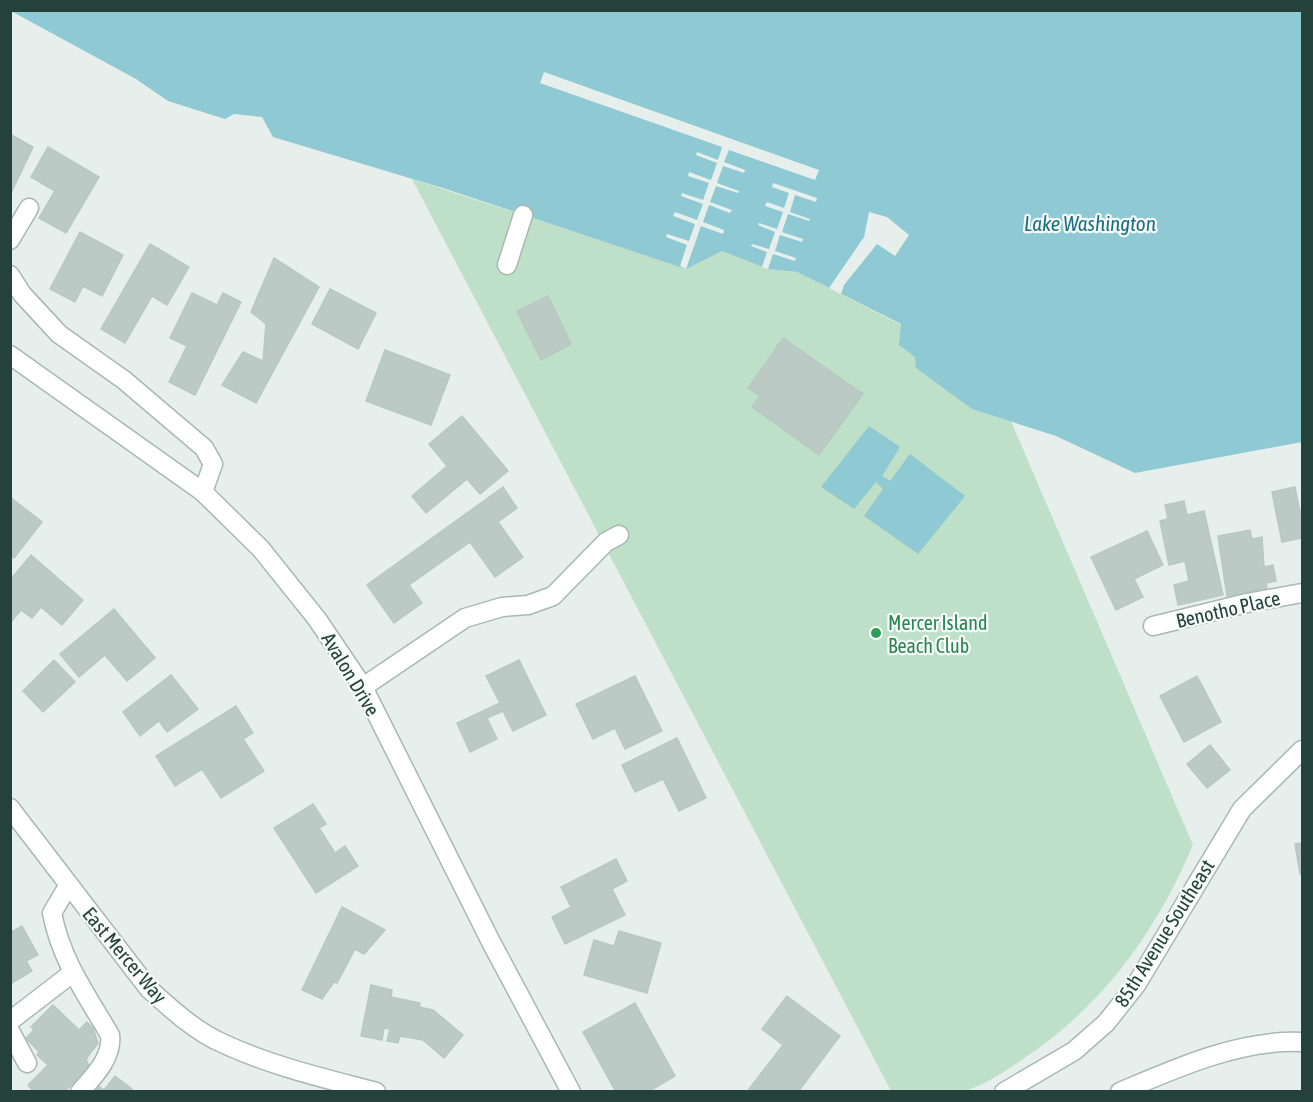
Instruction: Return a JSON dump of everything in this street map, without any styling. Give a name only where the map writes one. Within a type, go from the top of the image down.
[{"type":"street","points":[[10,240],[29,208]]},
{"type":"street","points":[[507,265],[523,215]]},
{"type":"street","points":[[10,275],[22,294],[59,334],[124,380],[204,448],[213,464],[203,492]]},
{"type":"street","name":"Avalon Drive","points":[[10,355],[203,492],[261,549],[317,619],[363,687],[491,942],[571,1092]]},
{"type":"street","points":[[363,687],[465,618],[502,607],[528,605],[553,596],[606,542],[619,535]]},
{"type":"street","name":"Benotho Place","points":[[1153,626],[1268,598],[1302,593]]},
{"type":"street","name":"85th Avenue Southeast","points":[[1004,1092],[1074,1051],[1106,1023],[1136,985],[1242,809],[1302,750]]},
{"type":"street","name":"East Mercer Way","points":[[10,808],[149,989],[195,1027],[221,1043],[290,1069],[376,1092]]},
{"type":"street","points":[[68,886],[52,913],[71,974],[110,1035],[111,1046],[98,1070],[80,1092]]},
{"type":"street","points":[[10,1021],[71,974]]},
{"type":"street","points":[[10,1031],[27,1063]]},
{"type":"street","points":[[1120,1092],[1226,1050],[1268,1043],[1302,1042]]},
{"type":"green space","name":"Mercer Island Beach Club","points":[[412,179],[686,268],[722,251],[768,269],[797,272],[901,325],[915,357],[972,409],[1011,421],[1193,845],[1162,908],[1124,965],[1078,1015],[1052,1038],[1017,1063],[982,1084],[961,1092],[891,1091]]},
{"type":"water","name":"Lake Washington","points":[[11,11],[1302,11],[1302,442],[1135,473],[1056,436],[972,409],[916,368],[915,357],[899,345],[901,324],[797,272],[768,269],[722,251],[686,269],[446,189],[273,137],[262,117],[234,114],[225,119],[168,101],[136,79]]},
{"type":"water","points":[[869,426],[900,447],[882,476],[890,481],[910,454],[965,496],[918,554],[864,516],[883,489],[876,482],[854,509],[821,487]]},
{"type":"pier","points":[[544,72],[819,170],[815,180],[729,150],[724,162],[745,170],[744,173],[723,166],[717,183],[739,191],[738,193],[716,186],[710,202],[732,210],[730,213],[709,205],[703,222],[724,230],[723,234],[701,226],[686,269],[680,266],[687,245],[666,237],[667,234],[689,241],[695,224],[673,216],[675,212],[697,220],[703,204],[681,196],[682,193],[703,200],[709,183],[688,176],[689,172],[711,180],[717,163],[696,155],[697,152],[718,160],[722,147],[540,83]]},
{"type":"pier","points":[[773,183],[817,198],[816,202],[795,195],[790,212],[810,219],[809,221],[788,214],[782,232],[803,239],[802,242],[780,235],[775,251],[796,258],[795,261],[773,254],[768,269],[762,267],[767,252],[751,246],[752,244],[769,249],[775,232],[758,225],[759,223],[777,229],[783,212],[765,206],[767,202],[784,208],[789,193],[772,187]]},
{"type":"pier","points":[[869,212],[887,217],[909,235],[895,256],[877,244],[844,285],[841,294],[829,288],[864,237]]},
{"type":"building","points":[[10,134],[33,147],[10,195]]},
{"type":"building","points":[[48,147],[99,177],[66,233],[39,218],[55,191],[31,177]]},
{"type":"building","points":[[80,232],[123,255],[102,296],[83,286],[75,302],[50,289]]},
{"type":"building","points":[[150,244],[189,267],[167,305],[152,296],[125,343],[101,329]]},
{"type":"building","points":[[274,258],[319,287],[256,403],[222,385],[243,352],[263,361],[266,324],[251,312]]},
{"type":"building","points":[[330,289],[376,313],[358,349],[312,324]]},
{"type":"building","points":[[192,293],[217,305],[223,293],[241,302],[195,395],[169,382],[187,346],[170,338]]},
{"type":"building","points":[[548,296],[571,344],[541,360],[517,311]]},
{"type":"building","points":[[783,338],[863,394],[819,455],[752,407],[760,396],[748,388]]},
{"type":"building","points":[[385,350],[450,375],[431,425],[366,401]]},
{"type":"building","points":[[462,416],[508,471],[480,494],[467,479],[426,513],[412,496],[447,466],[429,444]]},
{"type":"building","points":[[503,487],[517,508],[498,522],[523,557],[495,577],[470,542],[409,585],[422,603],[394,623],[367,585]]},
{"type":"building","points":[[1295,487],[1300,512],[1302,511],[1302,538],[1282,542],[1272,492]]},
{"type":"building","points":[[10,497],[42,522],[14,558],[10,555]]},
{"type":"building","points":[[1184,501],[1187,515],[1204,511],[1223,595],[1178,605],[1174,585],[1189,581],[1185,561],[1169,565],[1160,521],[1168,519],[1165,505]]},
{"type":"building","points":[[1250,530],[1252,539],[1262,537],[1264,567],[1273,565],[1276,581],[1266,583],[1267,588],[1227,596],[1218,536]]},
{"type":"building","points":[[1147,531],[1163,565],[1134,579],[1143,597],[1116,610],[1091,557]]},
{"type":"building","points":[[31,555],[83,600],[62,625],[41,607],[32,618],[21,610],[10,623],[10,580]]},
{"type":"building","points":[[114,609],[155,658],[127,681],[105,655],[79,677],[60,654]]},
{"type":"building","points":[[54,660],[75,682],[43,712],[23,691]]},
{"type":"building","points":[[519,660],[546,715],[513,731],[503,711],[487,718],[497,739],[470,752],[457,723],[500,703],[486,676]]},
{"type":"building","points":[[171,675],[198,709],[167,732],[159,721],[140,736],[123,712]]},
{"type":"building","points":[[635,676],[662,731],[625,749],[615,728],[593,739],[576,704]]},
{"type":"building","points":[[1197,676],[1221,722],[1184,742],[1160,696]]},
{"type":"building","points":[[236,706],[253,733],[243,739],[264,771],[221,798],[202,769],[175,786],[156,756]]},
{"type":"building","points":[[677,738],[706,798],[679,811],[663,779],[635,792],[622,765]]},
{"type":"building","points":[[1210,745],[1230,770],[1207,788],[1187,764]]},
{"type":"building","points":[[313,804],[326,824],[319,828],[335,853],[345,846],[358,866],[316,893],[274,828]]},
{"type":"building","points":[[1302,843],[1302,873],[1300,874],[1295,844]]},
{"type":"building","points":[[616,859],[627,881],[612,889],[625,915],[565,944],[552,917],[571,907],[561,887]]},
{"type":"building","points":[[342,907],[385,930],[364,954],[355,949],[337,983],[334,982],[322,999],[302,990]]},
{"type":"building","points":[[22,926],[38,955],[26,961],[32,971],[12,983],[10,933]]},
{"type":"building","points":[[619,931],[661,943],[647,993],[584,975],[594,940],[614,946]]},
{"type":"building","points":[[371,985],[392,990],[391,997],[420,1003],[419,1007],[433,1010],[463,1035],[444,1058],[423,1040],[400,1036],[398,1043],[387,1041],[390,1029],[384,1028],[382,1040],[361,1036]]},
{"type":"building","points":[[787,996],[840,1036],[798,1092],[753,1092],[749,1089],[783,1045],[762,1029]]},
{"type":"building","points":[[635,1003],[675,1076],[648,1092],[616,1092],[583,1032]]},
{"type":"building","points":[[53,1005],[79,1030],[87,1022],[93,1028],[98,1043],[86,1059],[89,1066],[64,1092],[58,1089],[55,1092],[34,1092],[28,1085],[48,1065],[37,1055],[39,1052],[26,1038],[34,1030],[31,1027]]},
{"type":"building","points":[[115,1076],[132,1089],[130,1092],[91,1092],[97,1085],[104,1090]]},
{"type":"place","name":"Mercer Island Beach Club","points":[[876,633]]}]
